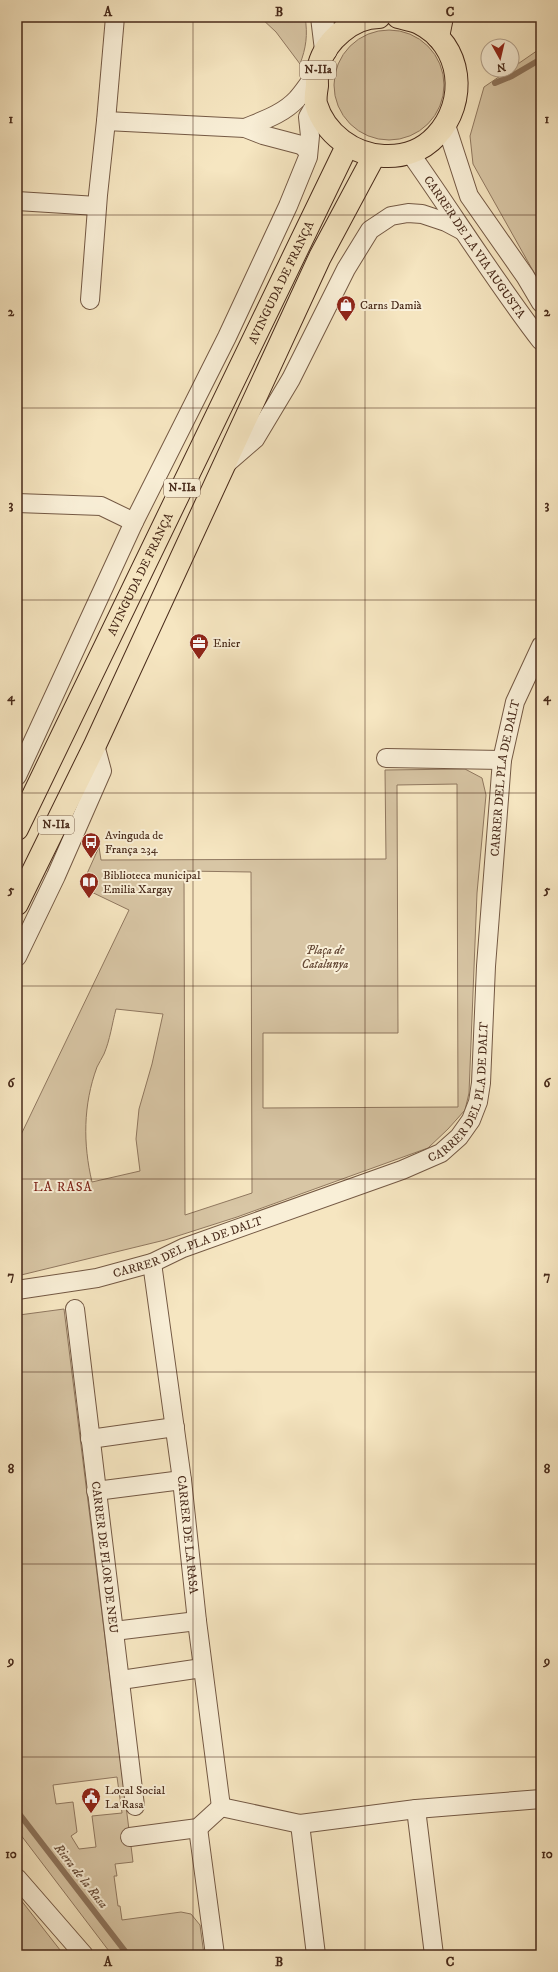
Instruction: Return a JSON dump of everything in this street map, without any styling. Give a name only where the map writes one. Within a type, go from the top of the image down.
[{"type":"main road","name":"N-IIa","points":[[316,103],[318,70],[326,50],[334,39],[351,26],[373,17],[379,17]]},
{"type":"main road","points":[[316,103],[323,118],[336,136],[347,146],[374,156],[395,156],[410,153],[430,142],[446,125],[455,104],[457,80],[451,57],[440,27],[419,24],[398,17]]},
{"type":"main road","name":"AVINGUDA DE FRANÇA","points":[[17,830],[347,146]]},
{"type":"main road","name":"AVINGUDA DE FRANÇA","points":[[17,904],[95,745],[320,257],[374,156]]},
{"type":"street","points":[[90,300],[97,206],[115,17]]},
{"type":"street","points":[[322,17],[326,50]]},
{"type":"street","points":[[245,128],[274,116],[287,107],[297,98],[318,70]]},
{"type":"street","name":"AVINGUDA DE FRANÇA","points":[[17,776],[134,522],[237,316],[288,206],[308,157],[310,136],[308,117],[316,103]]},
{"type":"street","points":[[106,121],[245,128],[263,135],[301,145],[308,151]]},
{"type":"street","name":"CARRER DE LA VIA AUGUSTA","points":[[446,125],[469,196],[525,276],[541,303]]},
{"type":"street","name":"CARRER DE LA VIA AUGUSTA","points":[[410,153],[446,204],[462,231],[541,341]]},
{"type":"street","points":[[17,201],[97,206]]},
{"type":"street","name":"AVINGUDA DE FRANÇA","points":[[223,467],[255,439],[291,379],[339,283],[370,230],[391,216],[408,213],[422,214],[446,222],[462,231]]},
{"type":"street","points":[[17,503],[101,506],[134,522]]},
{"type":"street","name":"CARRER DEL PLA DE DALT","points":[[17,1290],[97,1278],[152,1263],[183,1248],[402,1170],[441,1154],[459,1137],[471,1120],[478,1102],[481,1082],[486,966],[502,760],[515,702],[541,646]]},
{"type":"street","points":[[17,957],[56,876],[102,771],[95,745]]},
{"type":"street","points":[[386,758],[502,760]]},
{"type":"street","name":"CARRER DE LA RASA","points":[[152,1263],[182,1480],[202,1668],[221,1807]]},
{"type":"street","name":"CARRER DE FLOR DE NEU","points":[[75,1309],[96,1491],[121,1680],[135,1806]]},
{"type":"street","points":[[90,1439],[175,1427]]},
{"type":"street","points":[[96,1491],[182,1480]]},
{"type":"street","points":[[114,1631],[197,1621]]},
{"type":"street","points":[[121,1680],[202,1668]]},
{"type":"street","points":[[130,1837],[198,1828],[221,1807],[300,1824],[416,1809],[541,1799]]},
{"type":"street","points":[[416,1809],[434,1955]]},
{"type":"street","points":[[300,1824],[316,1955]]},
{"type":"street","points":[[198,1828],[215,1955]]},
{"type":"street","points":[[17,1878],[84,1955]]},
{"type":"green space","points":[[260,17],[305,17],[306,41],[300,64],[276,32]]},
{"type":"green space","points":[[389,30],[410,34],[428,46],[440,64],[444,85],[440,106],[428,124],[410,136],[389,140],[368,136],[350,124],[338,106],[334,85],[338,64],[350,46],[368,34]]},
{"type":"green space","points":[[541,48],[541,285],[473,164],[470,136],[484,87],[497,78],[520,78],[520,62]]},
{"type":"green space","name":"Plaça de Catalunya","points":[[465,769],[482,778],[486,795],[477,893],[469,1093],[465,1110],[428,1148],[237,1217],[165,1240],[17,1276],[17,1143],[129,910],[81,887],[99,847],[101,860],[386,859],[385,770]],"holes":[[[457,784],[458,1107],[263,1108],[263,1033],[398,1033],[397,785]],[[184,871],[251,872],[252,1193],[185,1215]],[[116,1009],[163,1014],[152,1064],[139,1109],[136,1139],[140,1171],[92,1182],[86,1139],[87,1110],[92,1081],[106,1049]]]},
{"type":"green space","points":[[64,1309],[133,1862],[115,1864],[117,1876],[114,1876],[118,1906],[120,1906],[122,1920],[181,1912],[191,1914],[200,1925],[204,1955],[112,1955],[17,1830],[17,1424],[19,1424],[17,1409],[17,1317],[19,1315]],"holes":[[[117,1777],[122,1813],[92,1816],[96,1847],[79,1849],[71,1836],[77,1832],[73,1802],[56,1804],[53,1785]]]},
{"type":"green space","points":[[17,1895],[64,1955],[17,1955]]},
{"type":"waterway","points":[[495,83],[512,76],[541,59]]},
{"type":"waterway","name":"Riera de la Rasa","points":[[17,1811],[128,1955]]},
{"type":"place","name":"Carns Damià","points":[[346,322]]},
{"type":"place","name":"Enier","points":[[199,660]]},
{"type":"place","name":"Avinguda de França 234","points":[[91,859]]},
{"type":"place","name":"Biblioteca municipal Emilia Xargay","points":[[89,899]]},
{"type":"place","name":"Local Social La Rasa","points":[[91,1814]]},
{"type":"district","name":"LA RASA","points":[[63,1187]]}]
